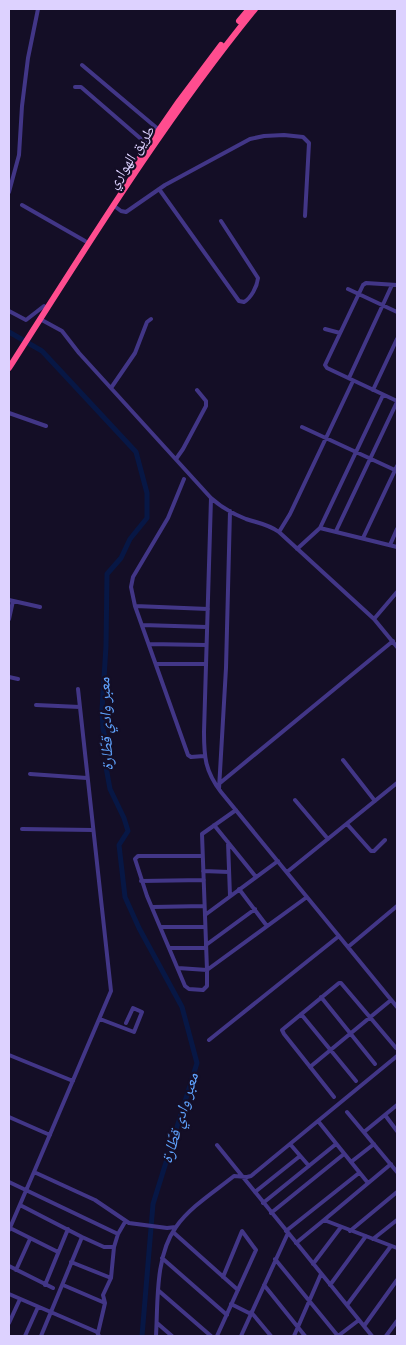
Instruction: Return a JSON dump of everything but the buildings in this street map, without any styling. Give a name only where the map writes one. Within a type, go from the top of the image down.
[{"type":"highway","name":"طريق الهواري","points":[[36,322],[44,306],[148,144],[197,76],[249,9]]},
{"type":"highway","name":"طريق الهواري","points":[[36,322],[191,91],[255,9]]},
{"type":"highway","points":[[9,368],[36,322]]},
{"type":"highway","points":[[9,360],[19,348]]},
{"type":"street","points":[[9,192],[20,149],[22,106],[28,58],[38,9]]},
{"type":"street","points":[[82,65],[158,130]]},
{"type":"street","points":[[75,87],[81,87],[148,144]]},
{"type":"street","points":[[113,205],[126,212],[159,189],[193,169],[256,137],[274,134],[303,137],[310,145],[305,216]]},
{"type":"street","points":[[159,189],[239,301],[244,302],[255,288],[258,278],[221,221]]},
{"type":"street","points":[[22,205],[85,241]]},
{"type":"street","points":[[279,532],[290,514],[326,438],[351,380],[383,305],[395,285],[364,284],[325,366],[351,380],[397,402],[336,531]]},
{"type":"street","points":[[348,289],[397,312]]},
{"type":"street","points":[[9,310],[26,320],[44,306]]},
{"type":"street","points":[[111,388],[135,353],[147,322],[151,319]]},
{"type":"street","points":[[36,322],[66,334],[79,353],[211,498],[230,511],[244,518],[269,525],[279,532],[374,619],[397,647]]},
{"type":"street","points":[[326,329],[340,333]]},
{"type":"street","points":[[373,390],[397,339]]},
{"type":"street","points":[[176,459],[206,406],[206,401],[197,390]]},
{"type":"street","points":[[297,549],[320,528],[383,394]]},
{"type":"street","points":[[9,413],[46,426]]},
{"type":"street","points":[[302,427],[370,459],[397,469],[363,538]]},
{"type":"street","points":[[184,479],[168,518],[134,577],[131,587],[135,606],[188,755],[191,757],[204,756]]},
{"type":"street","points":[[211,498],[204,756],[210,776],[397,1007]]},
{"type":"street","points":[[219,789],[226,668],[230,511]]},
{"type":"street","points":[[320,528],[397,547]]},
{"type":"street","points":[[390,545],[397,529]]},
{"type":"street","points":[[374,619],[397,592]]},
{"type":"street","points":[[9,619],[11,601],[40,607]]},
{"type":"street","points":[[135,606],[208,609]]},
{"type":"street","points":[[142,625],[207,627]]},
{"type":"street","points":[[220,783],[393,641]]},
{"type":"street","points":[[149,644],[206,646]]},
{"type":"street","points":[[156,664],[206,664]]},
{"type":"street","points":[[9,676],[18,679]]},
{"type":"street","points":[[58,1252],[9,1229],[100,1019],[111,989],[78,690]]},
{"type":"street","points":[[36,705],[80,707]]},
{"type":"street","points":[[343,760],[376,801]]},
{"type":"street","points":[[30,774],[87,778]]},
{"type":"street","points":[[287,872],[397,783]]},
{"type":"street","points":[[295,800],[328,839]]},
{"type":"street","points":[[203,856],[136,857],[141,881],[186,986],[189,989],[203,990],[207,986],[207,970],[204,906],[204,880],[203,871],[203,856],[202,834],[236,810]]},
{"type":"street","points":[[347,824],[371,851],[385,840]]},
{"type":"street","points":[[214,825],[256,877]]},
{"type":"street","points":[[22,829],[93,830]]},
{"type":"street","points":[[228,842],[230,896]]},
{"type":"street","points":[[205,915],[278,861]]},
{"type":"street","points":[[203,871],[229,872]]},
{"type":"street","points":[[141,881],[204,880]]},
{"type":"street","points":[[239,889],[267,926]]},
{"type":"street","points":[[178,968],[207,970],[307,897]]},
{"type":"street","points":[[153,907],[204,906]]},
{"type":"street","points":[[348,947],[397,906]]},
{"type":"street","points":[[170,948],[206,947],[254,909]]},
{"type":"street","points":[[161,927],[205,927]]},
{"type":"street","points":[[209,1040],[339,936]]},
{"type":"street","points":[[334,1097],[282,1032],[283,1029],[321,997],[340,982],[396,1048]]},
{"type":"street","points":[[321,997],[375,1064]]},
{"type":"street","points":[[310,1067],[391,1000]]},
{"type":"street","points":[[100,1019],[134,1032],[142,1012],[134,1006],[126,1023]]},
{"type":"street","points":[[301,1014],[356,1081]]},
{"type":"street","points":[[9,1055],[73,1081]]},
{"type":"street","points":[[156,1336],[162,1258],[176,1227],[198,1205],[234,1176],[251,1176],[397,1056]]},
{"type":"street","points":[[364,1132],[397,1105]]},
{"type":"street","points":[[347,1112],[397,1172]]},
{"type":"street","points":[[385,1115],[397,1131]]},
{"type":"street","points":[[9,1117],[50,1135]]},
{"type":"street","points":[[318,1121],[368,1183]]},
{"type":"street","points":[[290,1144],[309,1166]]},
{"type":"street","points":[[263,1202],[336,1144]]},
{"type":"street","points":[[351,1162],[374,1144]]},
{"type":"street","points":[[217,1145],[372,1336]]},
{"type":"street","points":[[271,1213],[344,1154]]},
{"type":"street","points":[[255,1192],[300,1156]]},
{"type":"street","points":[[296,1243],[391,1164]]},
{"type":"street","points":[[34,1172],[95,1200],[125,1222],[145,1226],[176,1227]]},
{"type":"street","points":[[241,1336],[287,1232],[360,1173]]},
{"type":"street","points":[[9,1182],[118,1234]]},
{"type":"street","points":[[350,1230],[397,1192]]},
{"type":"street","points":[[20,1205],[104,1247],[114,1247]]},
{"type":"street","points":[[324,1220],[397,1248]]},
{"type":"street","points":[[373,1239],[397,1220]]},
{"type":"street","points":[[9,1294],[99,1335],[105,1303],[103,1295],[111,1278],[114,1247],[118,1234],[125,1222]]},
{"type":"street","points":[[313,1264],[341,1227]]},
{"type":"street","points":[[167,1228],[238,1290]]},
{"type":"street","points":[[45,1285],[68,1229]]},
{"type":"street","points":[[217,1336],[256,1250],[242,1231],[223,1277]]},
{"type":"street","points":[[330,1285],[366,1236]]},
{"type":"street","points":[[41,1336],[82,1237]]},
{"type":"street","points":[[16,1270],[30,1239]]},
{"type":"street","points":[[347,1305],[391,1246]]},
{"type":"street","points":[[162,1258],[227,1315]]},
{"type":"street","points":[[276,1259],[338,1336],[358,1320]]},
{"type":"street","points":[[71,1262],[111,1278]]},
{"type":"street","points":[[9,1266],[53,1288]]},
{"type":"street","points":[[294,1336],[321,1274]]},
{"type":"street","points":[[364,1326],[397,1280]]},
{"type":"street","points":[[63,1285],[105,1303]]},
{"type":"street","points":[[264,1286],[305,1336]]},
{"type":"street","points":[[159,1291],[211,1336]]},
{"type":"street","points":[[9,1323],[20,1299]]},
{"type":"street","points":[[231,1304],[251,1313],[271,1336]]},
{"type":"street","points":[[25,1336],[38,1307]]},
{"type":"street","points":[[386,1336],[397,1321]]},
{"type":"street","points":[[157,1322],[172,1336]]},
{"type":"waterway","name":"معبر وادي قطّارة","points":[[9,332],[42,351],[136,452],[147,493],[147,518],[130,539],[121,558],[107,574],[106,646],[102,710],[103,729],[109,754],[106,767],[110,789],[128,831],[119,845],[125,897],[139,928],[182,1007],[197,1063],[153,1204],[142,1336]]}]
